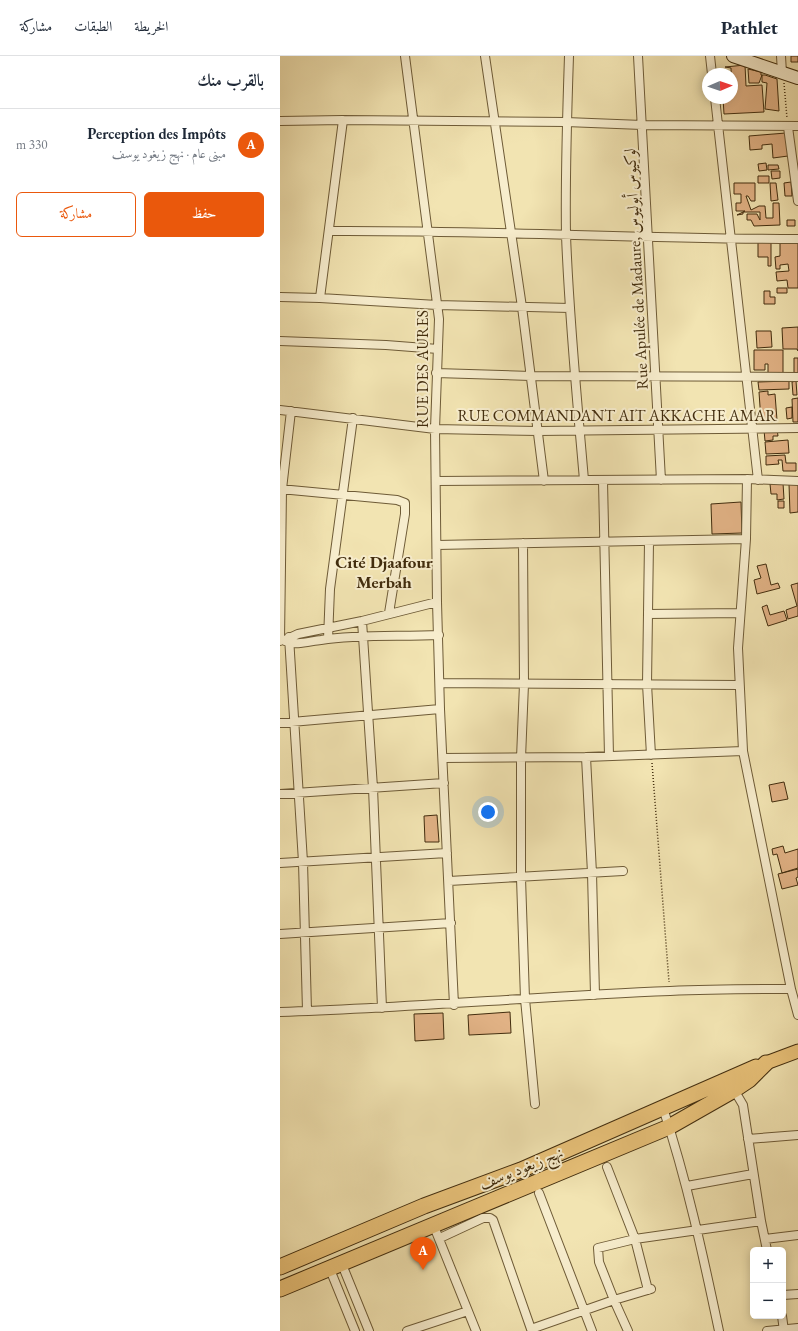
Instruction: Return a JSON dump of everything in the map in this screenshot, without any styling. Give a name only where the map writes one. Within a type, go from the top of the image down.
[{"type":"highway","name":"نهج زيغود يوسف","points":[[280,1267],[424,1206],[521,1170],[663,1108],[749,1080],[766,1063]]},
{"type":"highway","name":"نهج زيغود يوسف","points":[[280,1289],[335,1264],[669,1126],[731,1085]]},
{"type":"main road","name":"نهج زيغود يوسف","points":[[766,1063],[798,1051]]},
{"type":"street","name":"RUE DES AURES","points":[[405,56],[415,122],[437,306],[438,349],[435,429],[437,602],[440,709],[454,1005]]},
{"type":"street","points":[[485,56],[522,307],[544,481]]},
{"type":"street","points":[[569,56],[566,122],[566,234],[570,308],[584,480]]},
{"type":"street","name":"Rue Apulée de Madaure, لوكيوس أبوليوس","points":[[638,56],[661,480]]},
{"type":"street","points":[[710,56],[711,68]]},
{"type":"street","points":[[734,56],[798,78]]},
{"type":"street","points":[[781,56],[782,73]]},
{"type":"street","points":[[716,104],[758,480]]},
{"type":"street","points":[[320,298],[343,120]]},
{"type":"street","points":[[280,121],[495,121],[642,125],[798,126]]},
{"type":"street","points":[[788,127],[798,201]]},
{"type":"street","points":[[328,231],[428,230],[648,238],[798,239]]},
{"type":"street","points":[[280,297],[320,298],[437,306],[570,308]]},
{"type":"street","points":[[280,340],[438,349]]},
{"type":"street","points":[[436,373],[531,376],[656,375],[798,377]]},
{"type":"street","name":"RUE COMMANDANT AIT AKKACHE AMAR","points":[[280,410],[435,429],[538,431],[659,428],[798,428]]},
{"type":"street","points":[[291,411],[281,489],[285,641],[294,722],[299,793],[306,933],[307,1011]]},
{"type":"street","points":[[328,639],[330,589],[341,496],[353,418]]},
{"type":"street","points":[[747,480],[746,539],[740,613],[739,684],[743,751],[791,989],[798,1015]]},
{"type":"street","points":[[436,481],[798,481]]},
{"type":"street","points":[[603,481],[609,756]]},
{"type":"street","points":[[281,489],[341,496],[397,500],[405,503],[405,514],[389,614]]},
{"type":"street","points":[[437,545],[746,539]]},
{"type":"street","points":[[650,542],[647,684],[651,755]]},
{"type":"street","points":[[523,543],[524,684],[521,758],[521,878],[525,999],[535,1104]]},
{"type":"street","points":[[285,641],[328,627],[362,621],[437,602]]},
{"type":"street","points":[[648,614],[740,613]]},
{"type":"street","points":[[362,621],[373,788],[377,928],[382,1008]]},
{"type":"street","points":[[285,641],[439,635]]},
{"type":"street","points":[[440,683],[739,684]]},
{"type":"street","points":[[280,723],[440,709]]},
{"type":"street","points":[[443,758],[586,757],[743,751]]},
{"type":"street","points":[[586,757],[592,873],[595,995]]},
{"type":"street","points":[[280,794],[444,784]]},
{"type":"street","points":[[280,863],[447,853]]},
{"type":"street","points":[[449,881],[623,871]]},
{"type":"street","points":[[280,934],[451,923]]},
{"type":"street","points":[[280,1012],[454,1005],[525,999],[670,991],[791,989]]},
{"type":"street","points":[[731,1085],[743,1105],[753,1174],[766,1247]]},
{"type":"street","points":[[663,1108],[699,1231],[719,1331]]},
{"type":"street","points":[[748,1139],[798,1135]]},
{"type":"street","points":[[440,1238],[483,1218],[490,1218],[493,1220],[529,1330],[614,1300],[650,1290],[635,1239],[607,1167]]},
{"type":"street","points":[[687,1186],[753,1174]]},
{"type":"street","points":[[539,1193],[592,1331]]},
{"type":"street","points":[[628,1331],[599,1262],[598,1249],[605,1245],[635,1239],[761,1221]]},
{"type":"street","points":[[433,1224],[440,1238],[476,1331]]},
{"type":"street","points":[[765,1239],[798,1235]]},
{"type":"street","points":[[335,1264],[355,1331]]},
{"type":"street","points":[[335,1264],[369,1331]]},
{"type":"street","points":[[786,1295],[798,1294]]},
{"type":"street","points":[[407,1331],[468,1310]]},
{"type":"street","points":[[782,1319],[784,1330]]},
{"type":"street","points":[[767,1331],[798,1328]]},
{"type":"path","points":[[782,73],[788,127]]},
{"type":"path","points":[[651,755],[670,991]]},
{"type":"building","points":[[791,56],[798,56],[798,62],[791,62]]},
{"type":"building","points":[[745,65],[746,86],[762,85],[764,112],[724,114],[723,104],[738,104],[738,68],[725,67]]},
{"type":"building","points":[[748,69],[761,72],[762,75],[759,83],[749,83]]},
{"type":"building","points":[[762,75],[777,79],[779,111],[765,109],[767,83],[762,82]]},
{"type":"building","points":[[786,133],[788,156],[773,158],[772,144],[762,145],[762,149],[750,150],[749,136]]},
{"type":"building","points":[[766,163],[767,170],[759,171],[758,164]]},
{"type":"building","points":[[768,165],[778,165],[779,169],[768,170]]},
{"type":"building","points":[[771,171],[780,171],[780,178],[772,179]]},
{"type":"building","points":[[758,176],[769,176],[769,183],[758,183]]},
{"type":"building","points":[[791,182],[792,196],[785,196],[784,183]]},
{"type":"building","points":[[734,183],[755,183],[755,201],[751,201],[748,196],[746,196],[751,210],[759,206],[765,206],[766,218],[773,218],[773,203],[779,203],[780,225],[754,226],[751,220],[747,220],[747,214],[757,214],[760,220],[760,212],[736,211],[736,203],[741,203],[741,194],[734,194]]},
{"type":"building","points":[[770,183],[776,183],[778,200],[771,201]]},
{"type":"building","points":[[787,220],[795,220],[795,226],[787,226]]},
{"type":"building","points":[[758,241],[771,241],[771,266],[768,266],[768,257],[758,257]]},
{"type":"building","points":[[798,241],[798,288],[788,288],[787,280],[777,281],[776,272],[789,271],[788,264],[780,265],[780,269],[776,269],[775,257],[780,256],[780,242]]},
{"type":"building","points":[[777,288],[787,288],[787,293],[777,293]]},
{"type":"building","points":[[764,291],[770,291],[770,297],[775,297],[775,304],[764,304]]},
{"type":"building","points":[[798,327],[798,351],[797,349],[783,349],[782,328]]},
{"type":"building","points":[[756,331],[771,331],[772,347],[757,348]]},
{"type":"building","points":[[754,350],[783,350],[783,373],[768,373],[768,364],[765,364],[765,370],[754,370]]},
{"type":"building","points":[[794,358],[798,358],[798,374],[794,374]]},
{"type":"building","points":[[789,381],[789,389],[759,390],[758,382]]},
{"type":"building","points":[[796,381],[797,395],[793,395],[792,382]]},
{"type":"building","points":[[768,391],[768,395],[775,394],[777,420],[761,421],[759,392]]},
{"type":"building","points":[[798,398],[798,422],[793,422],[792,399]]},
{"type":"building","points":[[792,407],[792,418],[787,419],[786,408]]},
{"type":"building","points":[[777,429],[778,436],[773,436],[773,440],[765,441],[764,430]]},
{"type":"building","points":[[788,440],[789,453],[766,454],[765,442]]},
{"type":"building","points":[[785,455],[786,463],[796,463],[796,471],[783,471],[782,460],[778,460],[779,464],[766,465],[766,456]]},
{"type":"building","points":[[783,483],[784,499],[777,500],[777,494],[771,494],[770,484]]},
{"type":"building","points":[[789,484],[798,484],[798,512],[790,513]]},
{"type":"building","points":[[778,501],[784,501],[784,508],[778,508]]},
{"type":"building","points":[[741,502],[742,533],[712,534],[711,504]]},
{"type":"building","points":[[766,564],[771,585],[778,583],[780,588],[757,594],[754,580],[761,578],[757,566]]},
{"type":"building","points":[[798,583],[798,616],[788,619],[786,610],[797,606],[791,585]]},
{"type":"building","points":[[767,605],[770,615],[784,611],[787,620],[768,626],[762,607]]},
{"type":"building","points":[[784,782],[788,799],[772,802],[769,785]]},
{"type":"building","points":[[437,815],[439,842],[425,842],[424,816]]},
{"type":"building","points":[[783,846],[785,853],[798,849],[798,868],[782,873],[777,854],[773,855],[772,849]]},
{"type":"building","points":[[798,869],[798,877],[796,878],[798,885],[782,889],[778,874]]},
{"type":"building","points":[[510,1012],[511,1033],[469,1035],[468,1015]]},
{"type":"building","points":[[443,1013],[444,1039],[415,1041],[414,1014]]},
{"type":"place","name":"Perception des Impôts","points":[[423,1270]]},
{"type":"district","name":"Cité Djaafour Merbah","points":[[384,572]]}]
